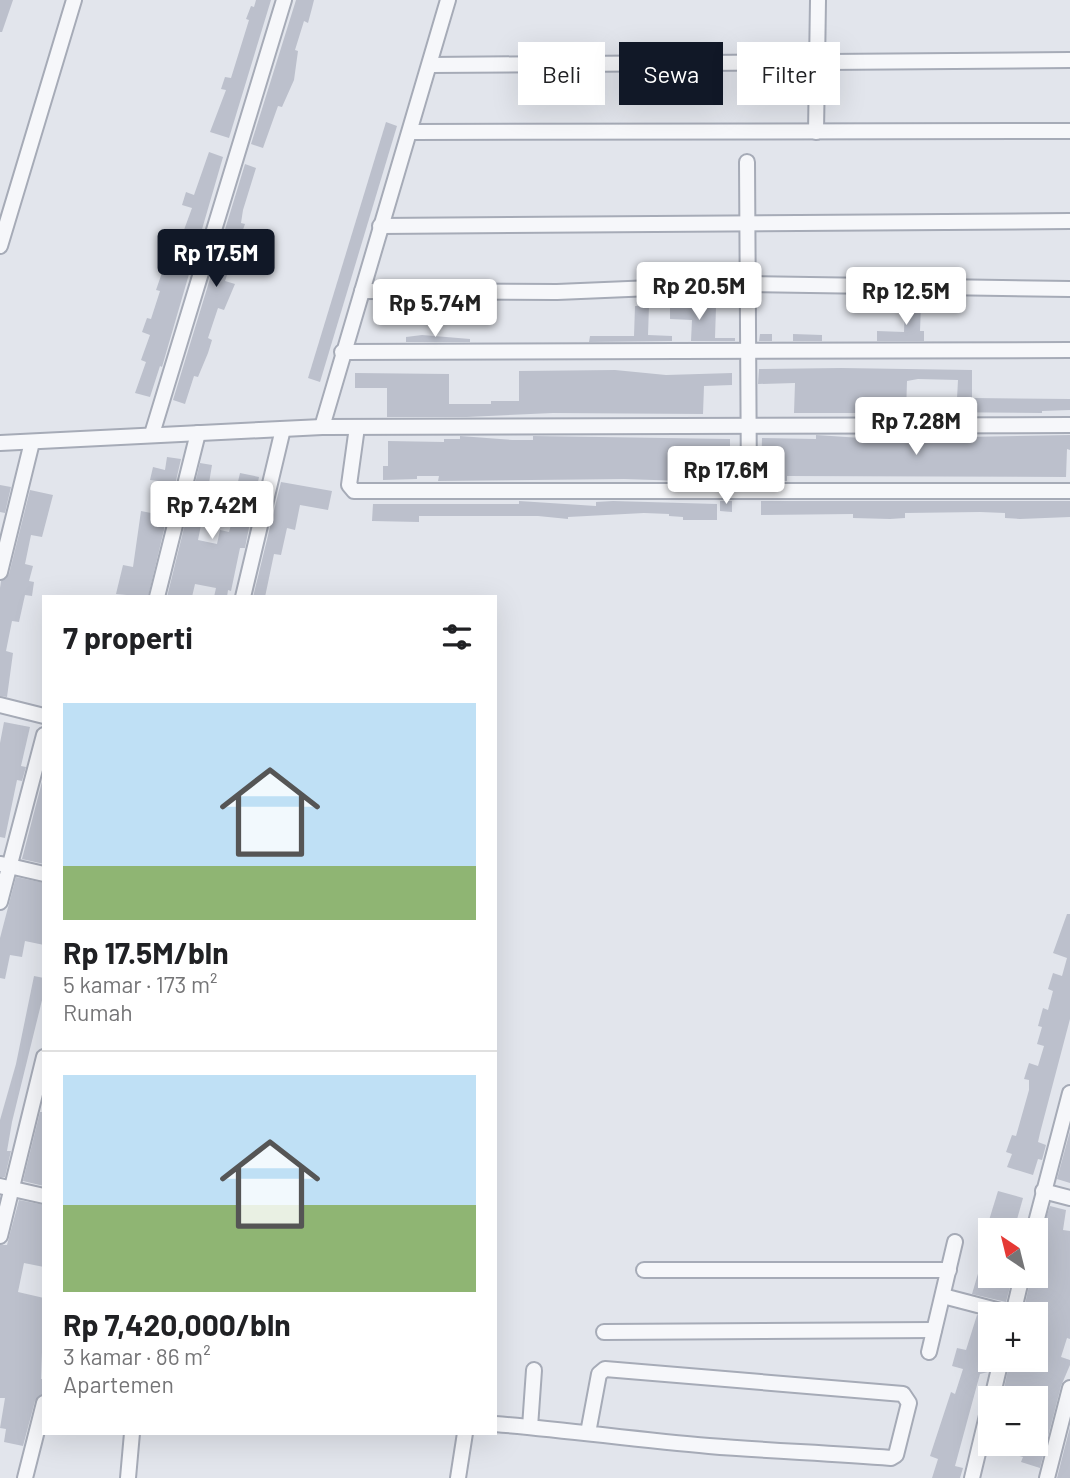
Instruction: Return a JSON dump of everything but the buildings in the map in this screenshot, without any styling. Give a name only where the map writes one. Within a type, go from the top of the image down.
[{"type":"street","points":[[0,246],[74,0]]},
{"type":"street","points":[[152,434],[284,0]]},
{"type":"street","points":[[322,427],[448,0]]},
{"type":"street","points":[[817,42],[818,0]]},
{"type":"street","points":[[840,61],[1070,60]]},
{"type":"street","points":[[430,65],[737,62]]},
{"type":"street","points":[[816,105],[816,132]]},
{"type":"street","points":[[411,132],[1070,131]]},
{"type":"street","points":[[747,162],[747,428],[750,490]]},
{"type":"street","points":[[380,226],[1070,221]]},
{"type":"street","points":[[362,291],[557,292],[747,285],[1070,289]]},
{"type":"street","points":[[342,352],[1070,350]]},
{"type":"street","points":[[0,443],[322,427],[747,428],[1070,425]]},
{"type":"street","points":[[357,427],[349,485],[354,491],[1070,491]]},
{"type":"street","points":[[243,595],[283,429]]},
{"type":"street","points":[[158,595],[198,433]]},
{"type":"street","points":[[0,572],[32,442]]},
{"type":"street","points":[[0,705],[42,716]]},
{"type":"street","points":[[0,902],[4,865],[42,742]]},
{"type":"street","points":[[4,865],[42,874]]},
{"type":"street","points":[[0,1236],[6,1187],[42,1064]]},
{"type":"street","points":[[1037,1218],[1070,1093]]},
{"type":"street","points":[[6,1187],[42,1196]]},
{"type":"street","points":[[1043,1191],[1070,1198]]},
{"type":"street","points":[[929,1352],[955,1242]]},
{"type":"street","points":[[644,1270],[949,1270]]},
{"type":"street","points":[[943,1296],[978,1305]]},
{"type":"street","points":[[604,1332],[934,1330]]},
{"type":"street","points":[[497,1424],[708,1446],[891,1458],[896,1455],[909,1404],[903,1394],[605,1369],[599,1374],[588,1433]]},
{"type":"street","points":[[530,1427],[534,1370]]},
{"type":"street","points":[[1047,1478],[1070,1388]]},
{"type":"street","points":[[25,1478],[42,1411]]},
{"type":"street","points":[[128,1478],[132,1435]]},
{"type":"street","points":[[458,1478],[465,1435]]},
{"type":"street","points":[[972,1478],[978,1454]]}]
